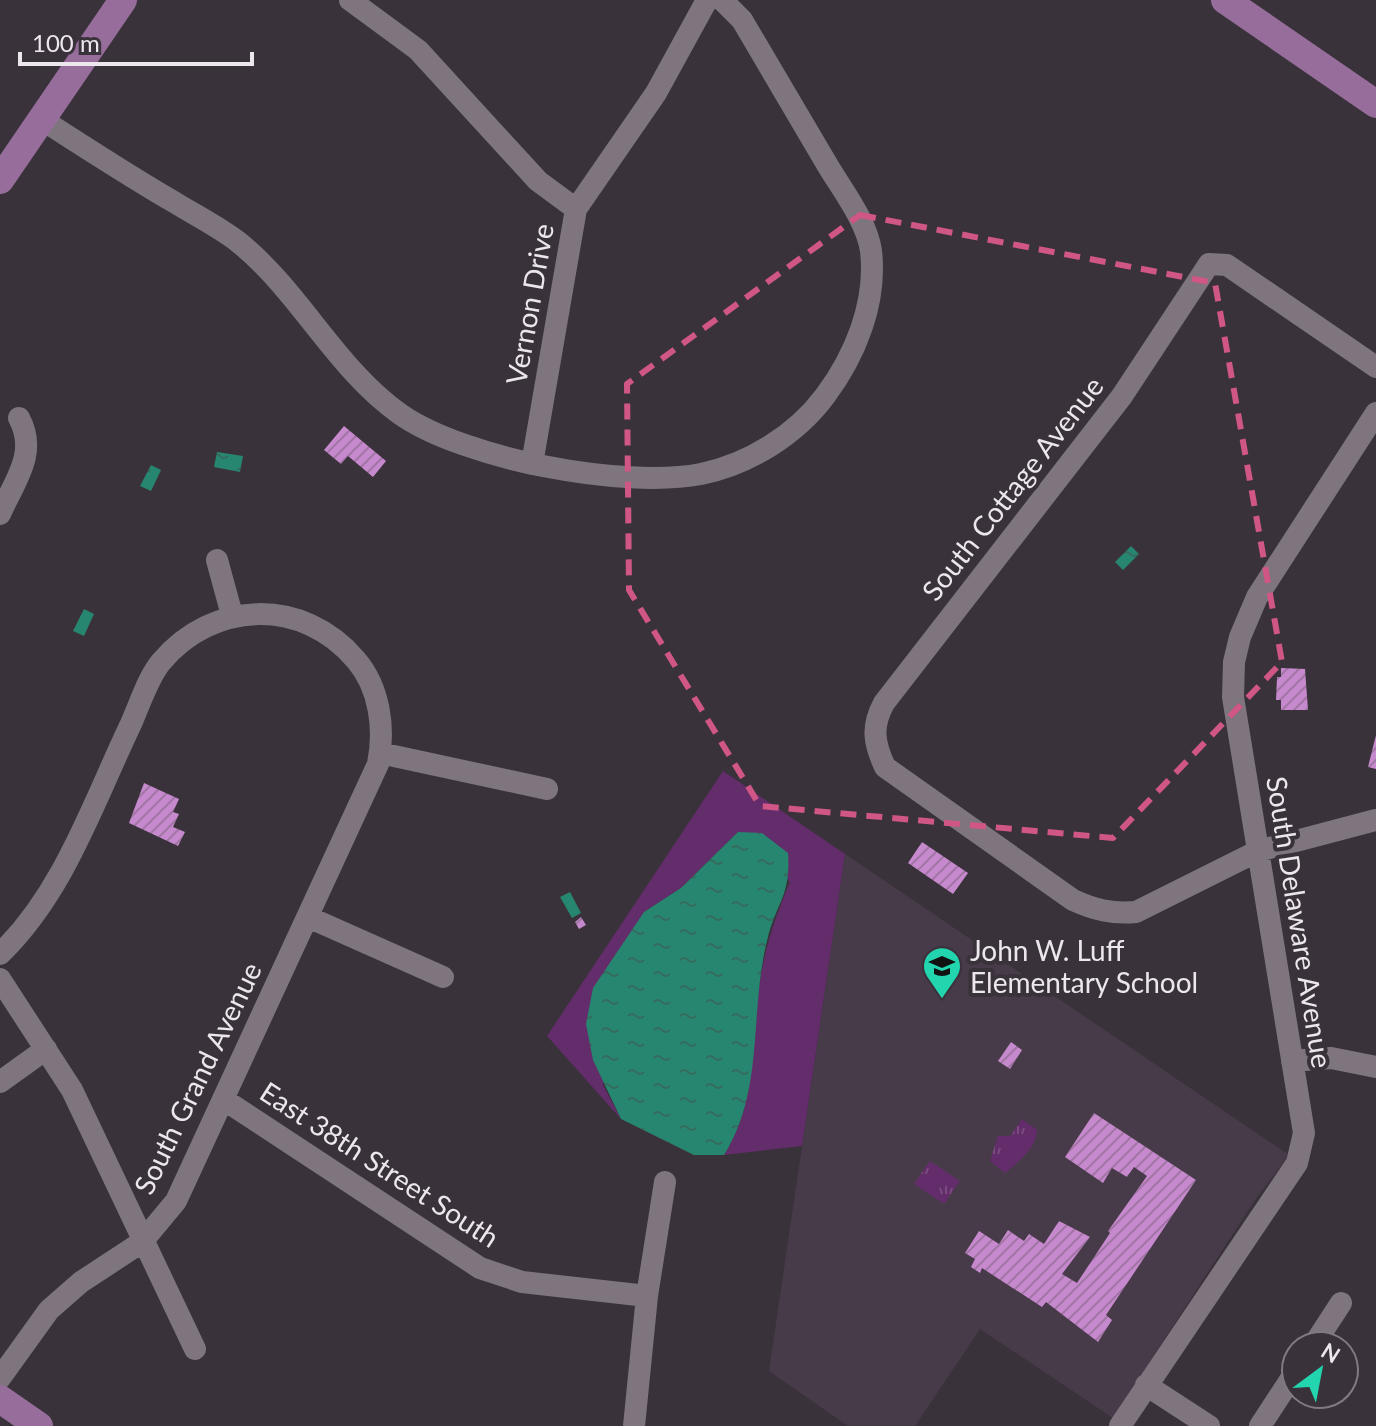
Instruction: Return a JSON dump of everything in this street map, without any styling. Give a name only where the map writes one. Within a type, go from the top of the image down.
[{"type":"main road","points":[[0,180],[123,0]]},
{"type":"main road","points":[[1225,0],[1376,104]]},
{"type":"main road","points":[[0,1399],[39,1426]]},
{"type":"street","points":[[350,0],[418,50],[538,181],[576,209]]},
{"type":"street","name":"Vernon Drive","points":[[532,464],[576,209],[656,93],[707,0]]},
{"type":"street","points":[[41,119],[210,222],[240,244],[372,389],[401,415],[451,440],[532,464],[595,474],[659,477],[699,474],[735,464],[775,443],[815,410],[841,374],[860,334],[870,290],[871,249],[856,213],[742,20],[722,0]]},
{"type":"street","name":"South Cottage Avenue","points":[[1258,851],[1136,912],[1094,910],[1073,900],[885,767],[874,745],[875,720],[884,703],[1122,396],[1205,267],[1227,265],[1376,367]]},
{"type":"street","name":"South Delaware Avenue","points":[[1120,1426],[1297,1163],[1304,1133],[1233,697],[1234,662],[1240,637],[1257,597],[1376,413]]},
{"type":"street","points":[[0,514],[28,452],[28,434],[19,418]]},
{"type":"street","points":[[217,560],[232,615]]},
{"type":"street","points":[[0,954],[27,928],[52,893],[159,664],[191,633],[232,615],[257,612],[289,615],[319,627],[345,646],[361,666],[375,695],[382,726],[380,753],[547,789]]},
{"type":"street","name":"South Grand Avenue","points":[[0,1378],[49,1310],[81,1282],[142,1242],[176,1201],[308,917],[380,753]]},
{"type":"street","points":[[1258,851],[1376,820]]},
{"type":"street","points":[[308,917],[443,977]]},
{"type":"street","points":[[0,979],[72,1090],[195,1349]]},
{"type":"street","points":[[0,1082],[46,1049]]},
{"type":"street","points":[[1292,1061],[1331,1058],[1376,1067]]},
{"type":"street","name":"East 38th Street South","points":[[223,1099],[480,1268],[522,1282],[647,1296]]},
{"type":"street","points":[[634,1426],[647,1296],[665,1182]]},
{"type":"street","points":[[1323,1330],[1341,1303]]},
{"type":"street","points":[[1146,1385],[1209,1426]]},
{"type":"street","points":[[1260,1426],[1280,1395]]},
{"type":"highlighted area","points":[[860,215],[1215,283],[1282,662],[1113,838],[760,806],[629,590],[627,384]]},
{"type":"shaded area","name":"John W. Luff Elementary School","points":[[845,854],[1289,1155],[1255,1200],[1113,1418],[980,1329],[915,1426],[848,1426],[769,1371]]},
{"type":"green space","points":[[723,771],[845,854],[802,1146],[724,1155],[735,1135],[747,1095],[764,960],[790,882],[738,832],[681,888],[644,912],[603,1085],[621,1119],[547,1036]]},
{"type":"green space","points":[[1022,1119],[1037,1130],[1036,1136],[1026,1154],[1005,1173],[990,1161],[998,1136],[1010,1136]]},
{"type":"green space","points":[[930,1161],[960,1181],[944,1204],[914,1184]]},
{"type":"water","points":[[217,452],[243,456],[240,472],[214,467]]},
{"type":"water","points":[[151,465],[161,470],[151,491],[140,486]]},
{"type":"water","points":[[1131,546],[1139,554],[1123,570],[1115,562]]},
{"type":"water","points":[[84,609],[94,614],[84,636],[73,631]]},
{"type":"water","points":[[738,832],[762,833],[788,853],[787,880],[767,941],[751,1077],[737,1130],[724,1155],[694,1155],[621,1119],[593,1060],[586,1024],[593,988],[644,912],[681,888]]},
{"type":"water","points":[[570,892],[581,913],[572,918],[560,897]]},
{"type":"building","points":[[344,426],[386,461],[373,477],[348,456],[341,464],[324,450]]},
{"type":"building","points":[[1281,668],[1305,669],[1308,710],[1281,710],[1281,700],[1276,700],[1277,677],[1281,677]]},
{"type":"building","points":[[1376,735],[1376,769],[1368,767]]},
{"type":"building","points":[[144,783],[179,799],[173,812],[179,814],[173,827],[185,832],[178,846],[129,823]]},
{"type":"building","points":[[922,842],[968,873],[953,894],[908,863]]},
{"type":"building","points":[[581,917],[586,925],[579,929],[575,922]]},
{"type":"building","points":[[1011,1042],[1022,1050],[1010,1069],[998,1061]]},
{"type":"building","points":[[1094,1113],[1196,1180],[1106,1315],[1112,1320],[1098,1342],[1046,1302],[1042,1307],[982,1268],[980,1273],[971,1267],[975,1259],[965,1253],[979,1231],[999,1244],[1008,1230],[1024,1241],[1029,1234],[1044,1244],[1059,1221],[1090,1237],[1062,1274],[1077,1283],[1110,1233],[1108,1231],[1147,1176],[1134,1167],[1127,1177],[1112,1168],[1103,1183],[1065,1157]]},
{"type":"place","name":"John W. Luff Elementary School","points":[[942,1000]]}]
